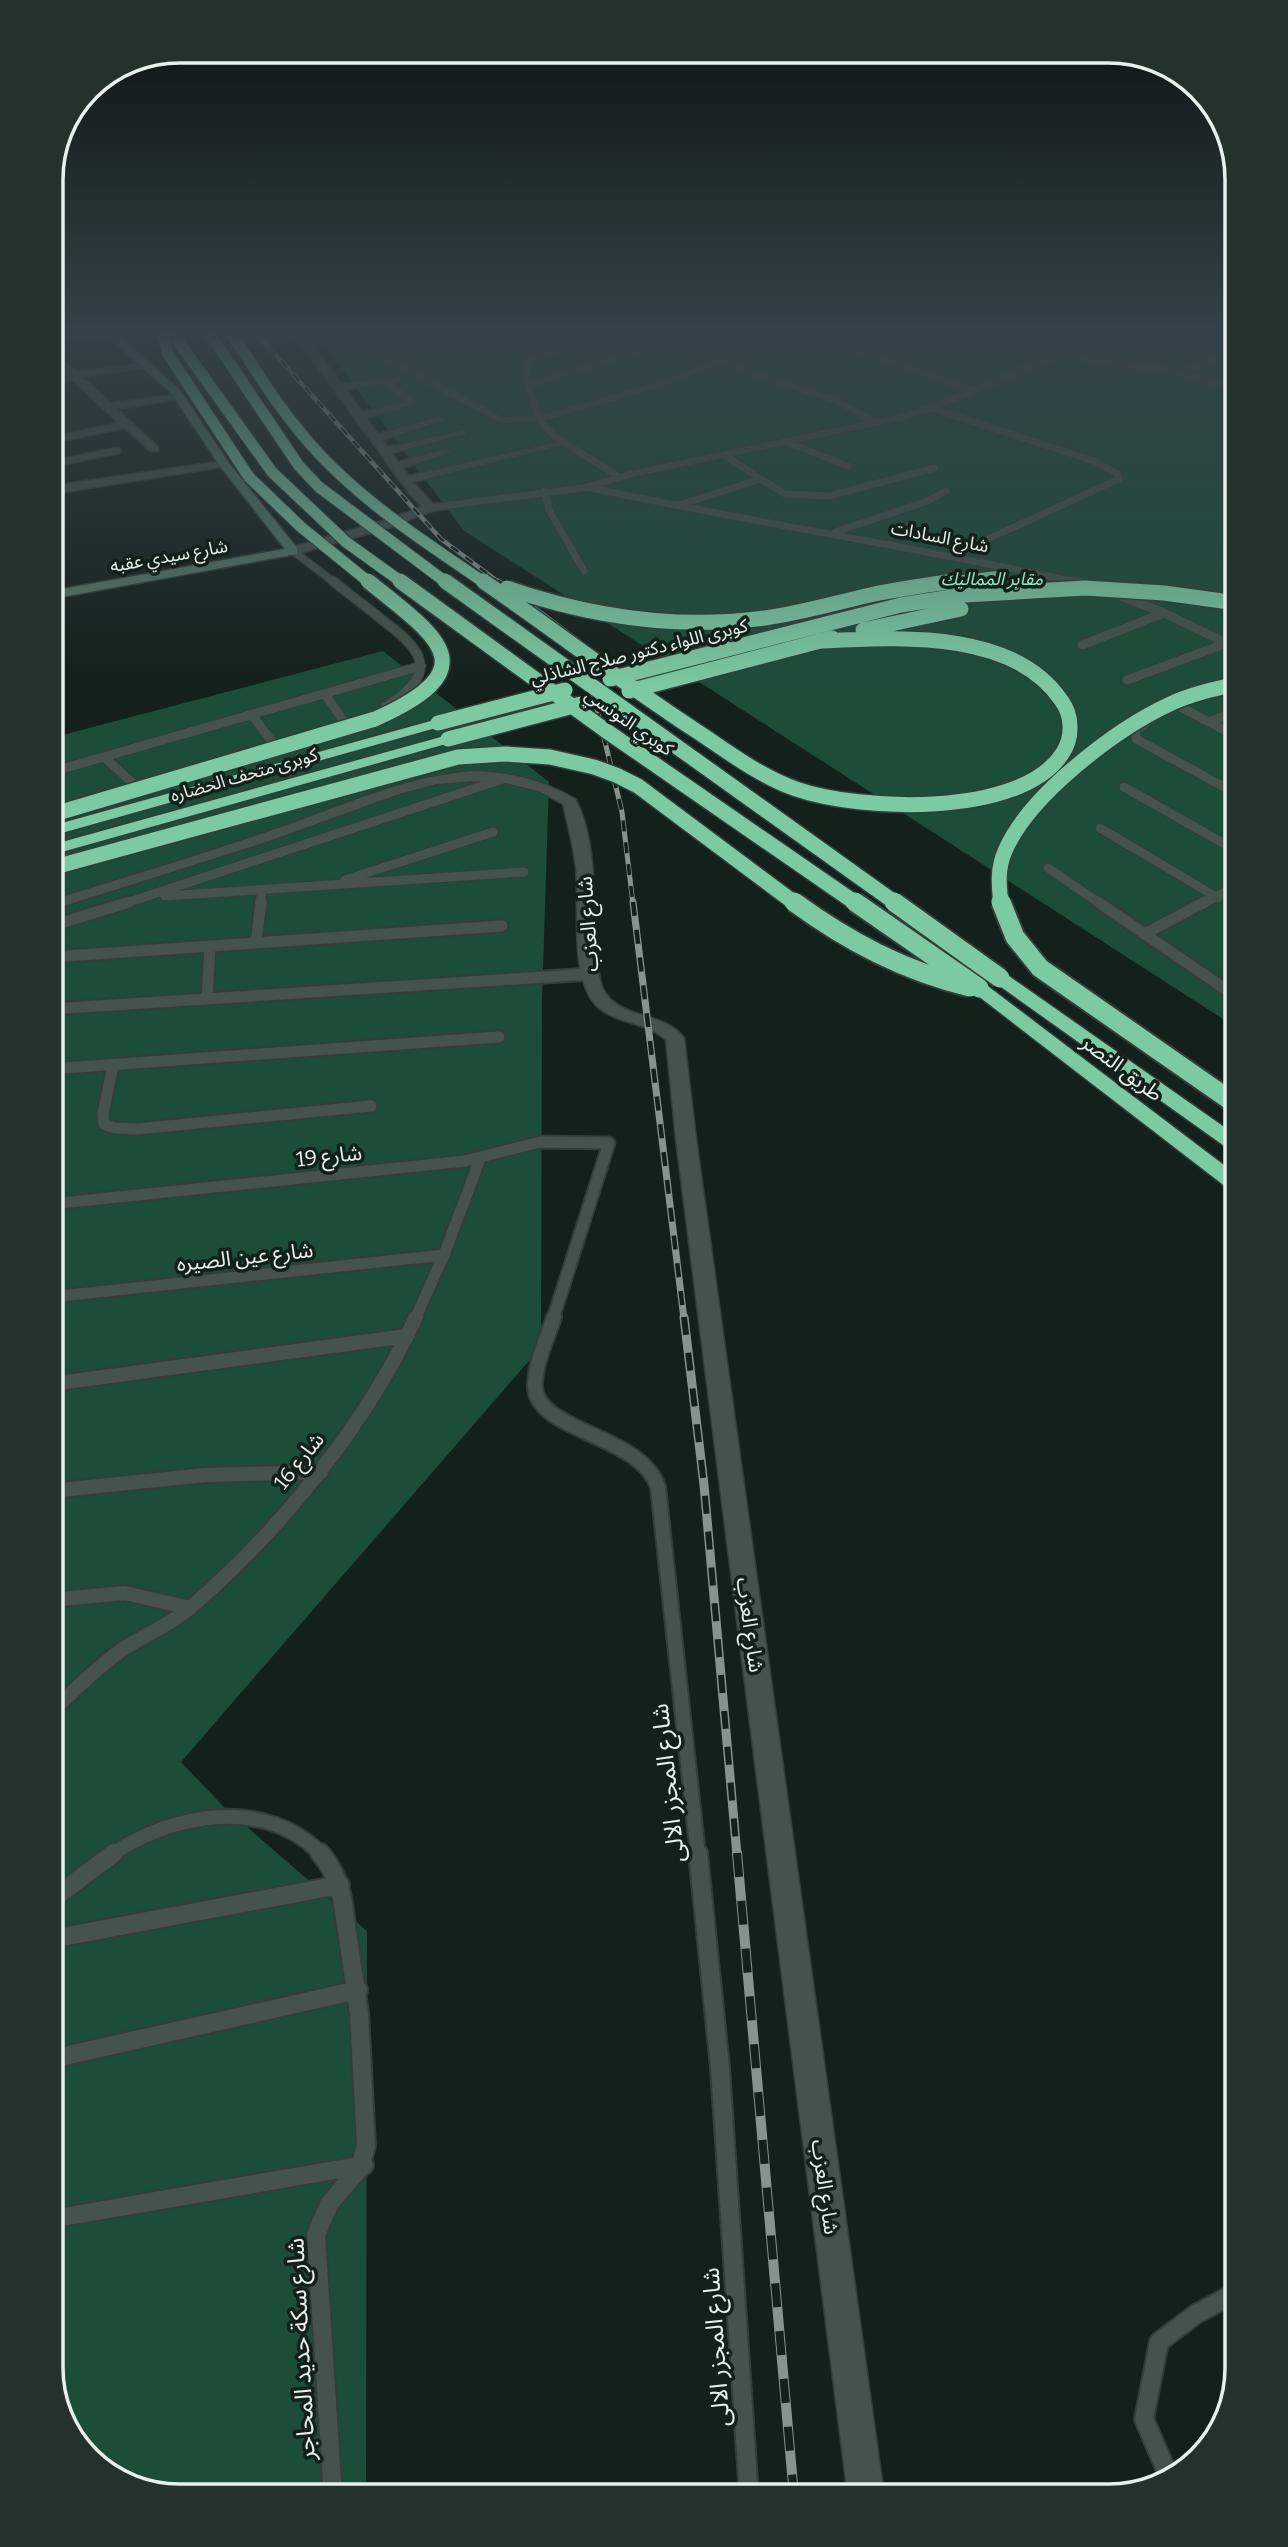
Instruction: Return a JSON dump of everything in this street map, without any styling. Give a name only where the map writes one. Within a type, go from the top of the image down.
[{"type":"highway","points":[[63,808],[375,719],[400,709],[420,696],[435,682],[442,668],[443,653],[438,640],[301,527],[249,477],[233,453]]},
{"type":"highway","name":"كوبري التونسي","points":[[258,453],[272,472],[346,542],[605,730],[979,988]]},
{"type":"highway","name":"كوبري التونسي","points":[[289,453],[319,487],[373,530],[1000,978]]},
{"type":"highway","points":[[319,453],[366,497],[687,725],[757,771],[802,790],[845,800],[893,804],[976,799],[1010,789],[1038,776],[1058,760],[1069,742],[1071,723],[1065,704],[1051,687],[1032,671],[1004,657],[922,639],[819,641]]},
{"type":"highway","points":[[468,569],[541,601],[574,609],[631,618],[694,622],[773,617],[949,581],[1035,575],[1104,575]]},
{"type":"highway","points":[[1150,578],[1185,582]]},
{"type":"highway","points":[[1208,584],[1225,587]]},
{"type":"highway","name":"كوبرى اللواء دكتور صلاح الشاذلي","points":[[438,723],[926,600],[1045,589],[1124,590],[1225,602]]},
{"type":"highway","points":[[819,641],[944,612],[1036,601],[1143,603],[1225,614]]},
{"type":"highway","name":"كوبرى اللواء دكتور صلاح الشاذلي","points":[[448,739],[819,641]]},
{"type":"highway","points":[[1225,685],[1176,699],[1150,713],[1066,775],[1030,810],[1007,841],[1001,860],[1000,894],[1011,930],[1021,949],[1040,968],[1225,1097]]},
{"type":"highway","name":"كوبرى متحف الحضاره","points":[[63,828],[438,723]]},
{"type":"highway","name":"كوبرى متحف الحضاره","points":[[63,847],[448,739]]},
{"type":"highway","points":[[63,865],[458,757],[524,753],[557,757],[596,766],[638,786],[800,907],[869,953],[926,977],[979,988]]},
{"type":"highway","name":"طريق النصر","points":[[1000,978],[1225,1137]]},
{"type":"highway","name":"طريق النصر","points":[[979,988],[1225,1176]]},
{"type":"street","points":[[63,462],[107,453]]},
{"type":"street","points":[[216,453],[293,551],[387,524],[430,508],[545,485],[559,489],[586,487],[619,477],[734,453]]},
{"type":"street","points":[[387,453],[430,508]]},
{"type":"street","points":[[396,466],[442,453]]},
{"type":"street","points":[[406,480],[537,453]]},
{"type":"street","points":[[63,488],[224,464]]},
{"type":"street","name":"شارع سيدي عقبه","points":[[63,593],[293,551]]},
{"type":"street","points":[[63,901],[276,833],[422,782],[459,776],[506,778]]},
{"type":"street","name":"شارع العزب","points":[[506,778],[545,788],[570,802],[585,878],[592,985],[605,1004],[617,1012],[668,1029],[675,1038],[864,2484]]},
{"type":"lane","points":[[581,453],[619,477]]},
{"type":"lane","points":[[814,453],[848,466]]},
{"type":"lane","points":[[953,555],[1119,478],[1118,474],[1094,461],[1069,453]]},
{"type":"lane","points":[[724,455],[785,494],[829,496],[935,468]]},
{"type":"lane","points":[[675,506],[761,480]]},
{"type":"lane","points":[[545,485],[549,510],[584,571]]},
{"type":"lane","name":"شارع السادات","points":[[586,487],[1059,577],[1164,613],[1225,642]]},
{"type":"lane","points":[[832,533],[925,502],[946,491]]},
{"type":"lane","points":[[63,808],[345,723],[379,710],[405,694],[418,677],[421,666],[413,643],[293,551]]},
{"type":"lane","points":[[1082,645],[1164,613]]},
{"type":"lane","points":[[1127,680],[1225,644]]},
{"type":"lane","points":[[63,769],[421,666]]},
{"type":"lane","points":[[1225,687],[1179,706],[1135,731],[1136,739],[1225,787]]},
{"type":"lane","points":[[325,694],[345,723]]},
{"type":"lane","points":[[1179,706],[1225,731]]},
{"type":"lane","points":[[252,715],[274,744]]},
{"type":"lane","points":[[1209,722],[1225,716]]},
{"type":"lane","points":[[104,757],[136,786]]},
{"type":"lane","points":[[63,922],[506,778]]},
{"type":"lane","points":[[1124,787],[1225,844]]},
{"type":"lane","points":[[1100,828],[1218,898]]},
{"type":"lane","points":[[325,886],[493,832]]},
{"type":"lane","points":[[1048,869],[1225,989]]},
{"type":"lane","points":[[147,897],[524,872]]},
{"type":"lane","points":[[256,943],[262,890]]},
{"type":"lane","points":[[1144,934],[1225,894]]},
{"type":"lane","points":[[63,956],[502,926]]},
{"type":"lane","points":[[207,999],[210,946]]},
{"type":"lane","points":[[63,1008],[591,974]]},
{"type":"lane","points":[[63,1068],[499,1037]]},
{"type":"lane","points":[[113,1065],[103,1114],[104,1124],[115,1128],[137,1129],[370,1106]]},
{"type":"lane","name":"شارع 19","points":[[63,1203],[480,1159],[540,1142],[609,1143]]},
{"type":"lane","name":"شارع المجزر الالى","points":[[609,1143],[536,1373],[535,1390],[542,1406],[557,1418],[630,1452],[647,1465],[658,1482],[662,1501],[720,2068],[749,2484]]},
{"type":"lane","name":"شارع 16","points":[[63,1701],[118,1653],[190,1608],[250,1549],[321,1472],[382,1380],[407,1336],[444,1255],[480,1159]]},
{"type":"lane","name":"شارع عين الصيره","points":[[63,1296],[444,1255]]},
{"type":"lane","points":[[63,1382],[407,1336]]},
{"type":"lane","points":[[63,1490],[205,1475],[321,1472]]},
{"type":"lane","points":[[63,1599],[125,1593],[190,1608]]},
{"type":"lane","points":[[63,1891],[126,1846],[161,1827],[187,1820],[250,1819],[278,1826],[305,1838],[326,1859],[340,1885],[358,1990],[366,2145],[364,2165],[63,2217]]},
{"type":"lane","points":[[63,1937],[340,1885]]},
{"type":"lane","points":[[63,2056],[358,1990]]},
{"type":"lane","name":"شارع سكة حديد المحاجر","points":[[331,2484],[316,2235],[322,2215],[334,2197],[364,2165]]},
{"type":"lane","points":[[1165,2469],[1144,2419],[1159,2342],[1196,2314],[1225,2298]]},
{"type":"green space","name":"مقابر المماليك","points":[[405,453],[1225,453],[1225,1020],[463,530]]},
{"type":"green space","points":[[383,651],[549,782],[542,1000],[541,1347],[181,1762],[223,1806],[367,1931],[366,2484],[172,2484],[142,2478],[108,2460],[87,2439],[72,2412],[65,2390],[63,735]]},
{"type":"railway","points":[[364,453],[441,539],[500,583]]},
{"type":"railway","points":[[498,581],[581,643],[622,812],[633,904]]},
{"type":"railway","points":[[633,902],[684,1319]]},
{"type":"railway","points":[[684,1317],[704,1485],[737,1855]]},
{"type":"railway","points":[[737,1853],[793,2484]]}]
